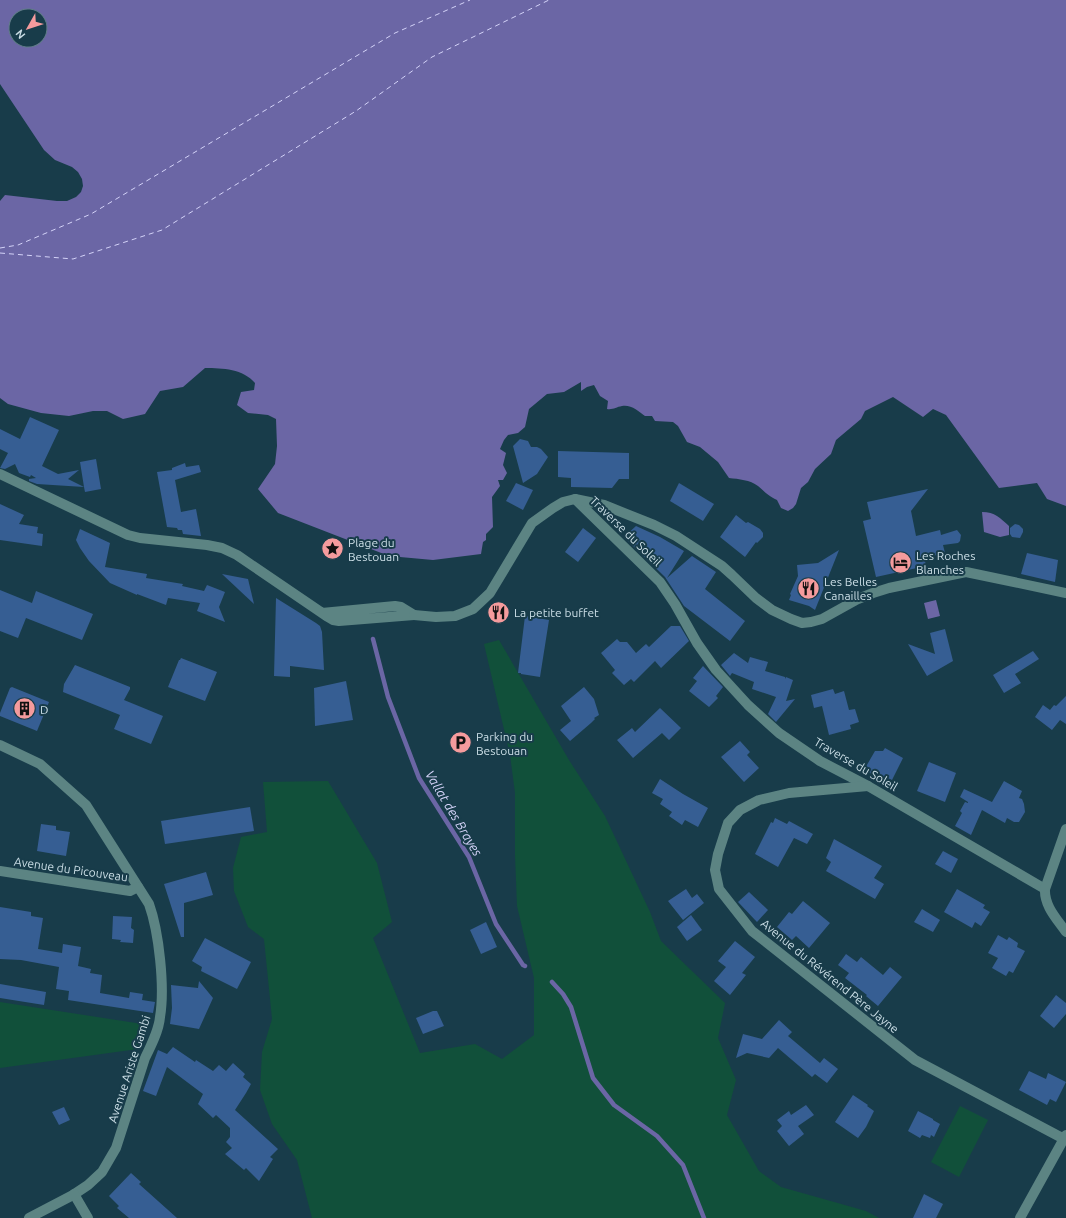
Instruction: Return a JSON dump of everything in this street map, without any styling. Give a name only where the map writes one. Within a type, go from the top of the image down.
[{"type":"street","points":[[0,474],[128,535],[140,538],[222,548],[236,555],[333,620],[339,621],[414,615],[436,617],[455,616],[473,609],[490,593],[532,523],[563,502],[576,499],[604,505],[654,524],[676,536],[722,566],[756,598],[772,610],[802,623],[822,619],[858,599],[878,591],[966,572],[1066,593]]},
{"type":"street","name":"Traverse du Soleil","points":[[576,499],[660,582],[675,604],[697,643],[716,670],[748,705],[779,733],[820,761],[868,786],[1045,890]]},
{"type":"street","name":"Avenue Ariste Gambi","points":[[0,745],[40,764],[86,805],[149,904],[155,922],[162,990],[160,1018],[145,1058],[116,1148],[102,1172],[88,1184],[74,1194],[29,1218]]},
{"type":"street","name":"Avenue du Révérend Père Jayne","points":[[868,786],[789,793],[759,800],[740,810],[728,823],[718,854],[715,870],[719,889],[752,930],[915,1060],[1065,1138]]},
{"type":"street","points":[[1066,829],[1044,895],[1051,911],[1066,932]]},
{"type":"street","name":"Avenue du Picouveau","points":[[0,871],[130,891],[138,887]]},
{"type":"street","points":[[1020,1218],[1065,1138]]},
{"type":"street","points":[[74,1194],[88,1218]]},
{"type":"green space","points":[[499,640],[569,760],[605,816],[650,912],[661,941],[725,1003],[718,1038],[736,1080],[727,1115],[759,1171],[781,1187],[866,1211],[879,1218],[312,1218],[297,1160],[272,1124],[260,1090],[262,1052],[272,1019],[264,939],[248,927],[234,891],[233,868],[241,837],[267,832],[263,782],[328,781],[377,863],[392,922],[373,938],[420,1053],[475,1044],[502,1059],[534,1035],[534,978],[517,906],[515,793],[510,755],[484,644]]},
{"type":"green space","points":[[0,1002],[149,1025],[138,1049],[0,1068]]},
{"type":"green space","points":[[960,1106],[988,1120],[959,1177],[931,1162]]},
{"type":"shaded area","points":[[0,0],[1066,0],[1066,506],[1047,499],[1037,483],[999,488],[946,415],[933,409],[923,417],[893,397],[865,411],[861,419],[836,440],[831,454],[815,469],[808,482],[801,488],[796,504],[788,511],[781,508],[777,500],[752,482],[729,478],[718,462],[700,447],[687,442],[678,426],[673,422],[655,421],[652,416],[645,416],[628,406],[607,409],[608,401],[600,396],[594,385],[581,391],[581,382],[564,392],[547,394],[529,409],[525,427],[518,433],[508,435],[504,440],[500,449],[506,453],[503,465],[507,473],[503,480],[498,480],[500,486],[492,497],[493,527],[486,534],[486,540],[483,542],[481,554],[433,560],[389,556],[278,513],[258,489],[275,464],[277,446],[276,419],[268,415],[248,413],[237,405],[241,392],[254,390],[255,383],[250,378],[239,372],[219,368],[205,368],[183,387],[160,391],[145,414],[123,419],[107,411],[93,411],[69,416],[41,413],[8,404],[0,398],[0,201],[5,195],[67,201],[76,197],[81,192],[83,186],[82,179],[78,172],[72,167],[55,160],[44,150],[0,84]]},
{"type":"shaded area","points":[[982,512],[994,514],[1003,520],[1009,526],[1009,535],[1000,537],[984,532]]},
{"type":"shaded area","points":[[936,600],[940,616],[928,619],[924,603]]},
{"type":"building","points":[[30,417],[59,430],[42,466],[58,474],[79,470],[68,479],[84,487],[37,484],[29,481],[29,479],[36,478],[31,475],[30,477],[19,473],[15,464],[5,469],[0,468],[8,453],[0,449],[0,429],[20,439]]},
{"type":"building","points":[[520,439],[528,441],[531,447],[541,449],[548,457],[537,474],[523,483],[513,446]]},
{"type":"building","points":[[558,451],[629,453],[629,479],[619,479],[612,488],[571,487],[571,478],[558,477]]},
{"type":"building","points":[[96,459],[101,489],[85,492],[80,462]]},
{"type":"building","points":[[185,463],[186,467],[199,465],[201,472],[175,480],[181,512],[196,509],[201,536],[183,534],[182,530],[167,527],[157,472],[172,470],[172,468]]},
{"type":"building","points":[[516,483],[533,490],[523,510],[506,501]]},
{"type":"building","points":[[679,483],[714,504],[703,521],[670,501]]},
{"type":"building","points":[[928,489],[911,511],[916,536],[940,530],[941,535],[957,530],[961,535],[960,541],[958,543],[943,545],[945,553],[928,557],[928,560],[925,561],[926,566],[876,577],[863,521],[871,519],[867,502]]},
{"type":"building","points":[[0,504],[24,515],[19,524],[38,527],[37,533],[43,534],[42,546],[0,540]]},
{"type":"building","points":[[736,515],[746,523],[748,522],[760,529],[763,533],[763,537],[757,543],[756,542],[745,557],[720,537]]},
{"type":"building","points":[[1015,524],[1019,525],[1023,529],[1020,538],[1012,537],[1010,534],[1010,528]]},
{"type":"building","points":[[636,526],[660,537],[684,551],[667,578],[692,556],[716,572],[705,589],[745,621],[730,641],[684,606],[665,577],[624,537]]},
{"type":"building","points":[[583,528],[596,538],[578,562],[565,552]]},
{"type":"building","points":[[80,529],[110,543],[105,567],[147,574],[146,578],[183,584],[182,586],[204,591],[207,585],[225,592],[219,607],[225,622],[197,611],[200,603],[168,598],[166,605],[137,595],[110,583],[89,561],[80,548],[76,540]]},
{"type":"building","points":[[839,550],[815,610],[809,606],[789,600],[798,576],[797,565],[818,563]]},
{"type":"building","points":[[1027,553],[1058,560],[1055,582],[1021,574]]},
{"type":"building","points":[[222,574],[248,579],[254,604]]},
{"type":"building","points":[[0,590],[32,603],[36,591],[93,614],[82,640],[26,618],[18,638],[0,631]]},
{"type":"building","points":[[276,598],[320,626],[322,632],[324,670],[290,666],[290,677],[274,676]]},
{"type":"building","points":[[525,616],[549,620],[540,677],[518,673]]},
{"type":"building","points":[[671,626],[680,626],[689,641],[661,668],[655,661],[634,682],[631,679],[624,685],[612,673],[615,670],[601,653],[617,639],[620,642],[627,642],[636,653],[646,644],[649,647]]},
{"type":"building","points":[[945,629],[953,661],[927,676],[908,644],[935,654],[930,633]]},
{"type":"building","points":[[1033,651],[1039,659],[1015,674],[1021,683],[1004,693],[993,675]]},
{"type":"building","points":[[734,653],[748,663],[750,657],[768,662],[765,671],[785,677],[785,679],[786,677],[793,680],[786,701],[795,699],[776,722],[768,714],[776,697],[752,689],[754,682],[732,673],[730,676],[721,665]]},
{"type":"building","points":[[181,658],[217,672],[205,701],[168,687]]},
{"type":"building","points":[[75,665],[130,687],[124,700],[163,716],[151,744],[114,729],[120,715],[63,692],[64,684]]},
{"type":"building","points":[[703,666],[723,687],[716,696],[718,698],[709,707],[689,691],[697,681],[693,678]]},
{"type":"building","points":[[346,681],[353,720],[315,726],[314,688]]},
{"type":"building","name":"D","points":[[12,687],[49,702],[37,731],[0,716],[10,688]]},
{"type":"building","points":[[584,687],[594,699],[599,715],[570,741],[560,730],[571,721],[561,706]]},
{"type":"building","points":[[833,689],[835,694],[844,691],[849,710],[855,709],[859,722],[850,725],[851,729],[829,735],[822,706],[814,708],[811,695]]},
{"type":"building","points":[[1066,696],[1066,724],[1060,720],[1052,730],[1035,717],[1043,705],[1050,710]]},
{"type":"building","points":[[660,708],[681,728],[669,740],[662,733],[633,758],[617,740],[632,728],[635,732]]},
{"type":"building","points":[[740,741],[750,752],[747,755],[759,768],[744,782],[721,757]]},
{"type":"building","points":[[885,748],[903,758],[892,780],[884,776],[882,779],[864,770],[875,751],[883,751]]},
{"type":"building","points":[[929,762],[956,773],[945,802],[917,791]]},
{"type":"building","points":[[660,779],[708,808],[698,827],[685,820],[682,825],[669,816],[672,812],[660,804],[663,799],[652,793]]},
{"type":"building","points":[[1004,781],[1022,791],[1019,798],[1022,799],[1025,812],[1019,822],[1014,822],[1007,818],[1005,823],[982,810],[971,835],[955,826],[962,813],[960,811],[965,802],[968,803],[960,797],[964,789],[992,802]]},
{"type":"building","points":[[250,807],[254,831],[165,844],[161,821]]},
{"type":"building","points":[[775,818],[787,824],[789,821],[813,834],[807,844],[794,838],[778,867],[755,854],[771,822],[773,823]]},
{"type":"building","points":[[41,824],[56,826],[56,830],[70,832],[66,856],[37,851]]},
{"type":"building","points":[[834,839],[882,866],[874,878],[884,884],[875,899],[826,871],[831,862],[826,858]]},
{"type":"building","points":[[943,851],[958,859],[951,873],[935,864]]},
{"type":"building","points":[[206,872],[213,895],[184,903],[184,937],[181,937],[164,884]]},
{"type":"building","points":[[686,889],[692,898],[697,894],[704,903],[683,920],[668,901]]},
{"type":"building","points":[[957,889],[985,905],[983,908],[990,912],[981,926],[975,922],[972,928],[944,912]]},
{"type":"building","points":[[749,892],[768,910],[757,922],[738,902]]},
{"type":"building","points":[[803,901],[830,923],[809,948],[796,936],[792,940],[777,927],[789,912],[792,914]]},
{"type":"building","points":[[0,907],[31,912],[31,916],[43,918],[38,949],[62,953],[63,944],[81,947],[78,966],[91,969],[90,973],[102,975],[100,993],[129,998],[130,992],[143,994],[142,1000],[155,1002],[153,1013],[68,1000],[69,991],[56,989],[59,967],[21,960],[0,959]]},
{"type":"building","points":[[922,909],[940,920],[933,932],[914,922]]},
{"type":"building","points":[[691,915],[702,930],[687,941],[677,927]]},
{"type":"building","points":[[113,916],[132,917],[131,928],[134,930],[133,943],[120,942],[121,940],[112,939]]},
{"type":"building","points":[[486,922],[497,947],[481,954],[470,930]]},
{"type":"building","points":[[998,935],[1007,940],[1009,937],[1018,943],[1017,947],[1025,951],[1013,973],[1009,971],[1006,976],[992,968],[998,958],[988,953]]},
{"type":"building","points":[[205,938],[251,962],[237,989],[201,971],[202,967],[192,961]]},
{"type":"building","points":[[735,941],[755,957],[742,973],[746,975],[730,995],[714,981],[726,967],[718,961]]},
{"type":"building","points":[[846,954],[857,962],[861,957],[883,975],[890,967],[902,977],[878,1006],[866,996],[867,995],[845,978],[849,973],[838,965]]},
{"type":"building","points":[[199,981],[213,998],[199,1029],[170,1024],[172,1008],[171,985],[198,988]]},
{"type":"building","points":[[0,984],[46,992],[44,1005],[0,998]]},
{"type":"building","points":[[1056,995],[1066,1003],[1066,1014],[1054,1028],[1040,1016]]},
{"type":"building","points":[[433,1011],[437,1011],[444,1026],[423,1034],[416,1018]]},
{"type":"building","points":[[779,1020],[792,1032],[788,1036],[820,1063],[824,1058],[838,1069],[827,1083],[815,1074],[812,1077],[778,1048],[769,1058],[747,1053],[736,1058],[743,1034],[762,1039]]},
{"type":"building","points":[[173,1047],[195,1062],[196,1060],[213,1071],[219,1065],[226,1071],[233,1063],[245,1074],[243,1077],[251,1084],[235,1110],[278,1149],[270,1157],[273,1159],[259,1181],[246,1168],[244,1170],[225,1154],[232,1148],[226,1142],[230,1137],[230,1128],[216,1115],[213,1118],[198,1104],[203,1094],[167,1067],[156,1096],[143,1091],[158,1050],[167,1054]]},
{"type":"building","points":[[1029,1071],[1046,1079],[1048,1073],[1066,1082],[1056,1102],[1050,1099],[1047,1105],[1019,1090]]},
{"type":"building","points":[[853,1095],[874,1111],[866,1127],[858,1138],[835,1122]]},
{"type":"building","points":[[806,1105],[814,1115],[798,1126],[804,1134],[789,1146],[777,1131],[782,1126],[777,1120],[789,1111],[791,1115]]},
{"type":"building","points":[[64,1107],[70,1120],[59,1125],[52,1112]]},
{"type":"building","points":[[918,1111],[940,1124],[934,1137],[931,1135],[930,1138],[922,1135],[920,1138],[908,1131]]},
{"type":"building","points":[[131,1173],[141,1182],[139,1184],[177,1218],[129,1218],[117,1208],[119,1206],[109,1196]]},
{"type":"building","points":[[924,1194],[943,1204],[936,1218],[913,1218]]},
{"type":"waterway","name":"Vallat des Brayes","points":[[373,639],[388,697],[419,778],[469,857],[496,924],[525,966]]},
{"type":"waterway","name":"Vallat des Brayes","points":[[552,982],[563,994],[571,1007],[593,1078],[614,1105],[657,1136],[683,1165],[704,1218]]},
{"type":"ferry route","points":[[0,248],[18,245],[91,214],[395,33],[470,0]]},
{"type":"ferry route","points":[[0,253],[73,259],[162,230],[356,111],[432,57],[549,0]]},
{"type":"place","name":"Plage du Bestouan","points":[[333,549]]},
{"type":"place","name":"Les Roches Blanches","points":[[901,562]]},
{"type":"place","name":"Les Belles Canailles","points":[[808,588]]},
{"type":"place","name":"La petite buffet","points":[[498,612]]},
{"type":"place","name":"D","points":[[24,709]]},
{"type":"place","name":"Parking du Bestouan","points":[[460,743]]}]
